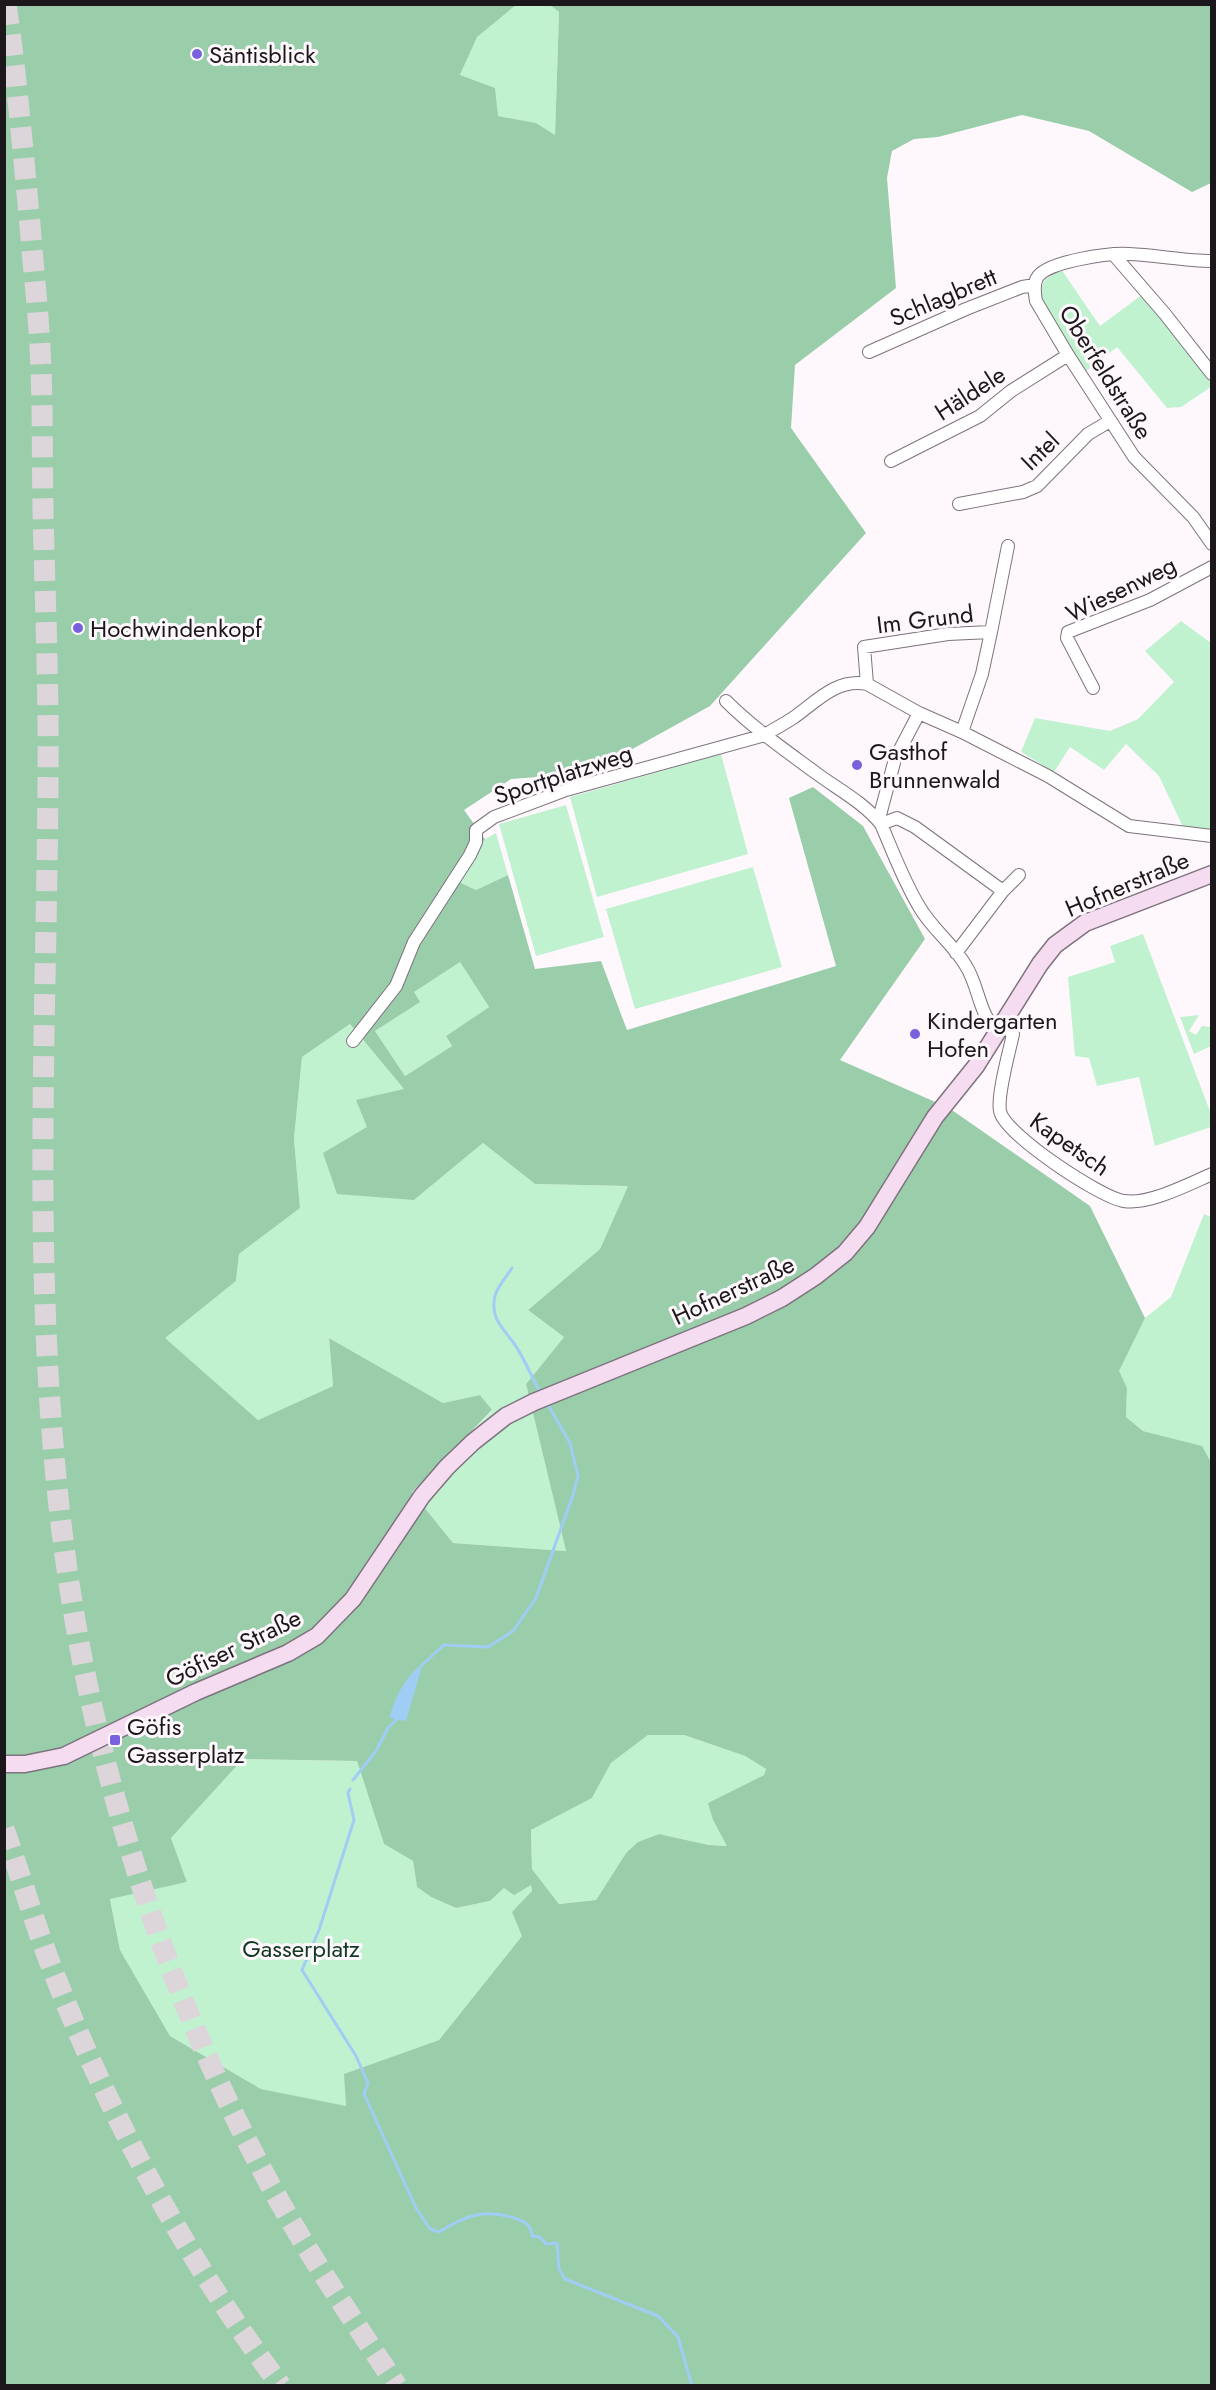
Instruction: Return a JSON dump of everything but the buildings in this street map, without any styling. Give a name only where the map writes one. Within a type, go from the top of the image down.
[{"type":"main road","name":"Hofnerstraße","points":[[534,1402],[746,1316],[782,1298],[816,1276],[845,1253],[867,1227],[926,1133],[952,1108],[961,1086],[1040,964],[1055,945],[1070,933],[1095,919],[1212,874]]},
{"type":"main road","name":"Göfiser Straße","points":[[4,1764],[43,1761],[64,1755],[196,1692],[288,1653],[317,1636],[353,1599],[422,1496],[447,1467],[473,1442],[506,1416],[534,1402]]},
{"type":"street","name":"Oberfeldstraße","points":[[1212,261],[1127,254],[1093,257],[1052,267],[1036,278],[1035,285],[1036,301],[1134,458],[1193,517],[1212,544]]},
{"type":"street","points":[[1114,255],[1165,314],[1212,374]]},
{"type":"street","name":"Schlagbrett","points":[[869,352],[966,309],[1022,287],[1035,285]]},
{"type":"street","name":"Häldele","points":[[891,461],[980,416],[1011,391],[1068,355]]},
{"type":"street","name":"Intel","points":[[959,504],[1023,492],[1037,486],[1088,434],[1110,421]]},
{"type":"street","name":"Im Grund","points":[[962,732],[982,674],[1008,546]]},
{"type":"street","name":"Wiesenweg","points":[[1094,688],[1067,638],[1068,632],[1150,600],[1212,567]]},
{"type":"street","name":"Im Grund","points":[[867,684],[864,647],[948,633],[991,632]]},
{"type":"street","name":"Sportplatzweg","points":[[353,1041],[396,986],[414,942],[470,855],[476,843],[476,830],[494,817],[566,790],[765,735],[792,719],[828,691],[850,684],[867,684]]},
{"type":"street","points":[[867,684],[919,713],[962,732],[1057,781],[1129,826],[1212,836]]},
{"type":"street","points":[[726,701],[765,735],[817,774],[869,808],[881,824],[920,908],[973,977],[989,1024],[1000,1028]]},
{"type":"street","points":[[881,824],[880,815],[896,759],[919,713]]},
{"type":"street","points":[[881,824],[897,818],[915,827],[1003,891]]},
{"type":"street","points":[[956,953],[1018,875]]},
{"type":"street","name":"Kapetsch","points":[[1000,1028],[1009,1028],[1012,1034],[999,1102],[1002,1118],[1030,1145],[1063,1170],[1123,1202],[1152,1197],[1212,1174]]},
{"type":"green space","points":[[5,5],[516,5],[477,37],[460,75],[495,88],[498,116],[536,123],[555,135],[559,12],[550,5],[1211,5],[1211,183],[1192,192],[1089,131],[1022,115],[938,137],[914,139],[892,151],[887,178],[896,288],[795,365],[791,428],[866,533],[710,706],[627,752],[604,772],[511,779],[464,810],[485,839],[459,882],[476,890],[508,875],[535,969],[601,961],[627,1030],[836,966],[789,798],[813,787],[863,826],[925,939],[840,1060],[949,1108],[1090,1206],[1145,1318],[1119,1371],[1127,1388],[1126,1417],[1143,1431],[1202,1446],[1211,1462],[1211,2385],[5,2386]],"holes":[[[460,962],[489,1007],[446,1036],[452,1046],[405,1076],[375,1031],[420,1002],[414,992]],[[350,1024],[404,1089],[356,1100],[367,1127],[323,1153],[337,1194],[414,1200],[483,1143],[535,1184],[628,1186],[600,1249],[528,1310],[564,1337],[526,1384],[566,1551],[453,1543],[412,1492],[492,1410],[480,1395],[443,1403],[329,1338],[333,1386],[258,1420],[165,1338],[236,1281],[239,1254],[300,1208],[294,1139],[302,1057]],[[648,1735],[684,1735],[745,1756],[766,1769],[764,1775],[708,1803],[713,1820],[727,1846],[709,1845],[659,1834],[638,1842],[626,1853],[596,1900],[559,1904],[532,1869],[531,1830],[592,1798],[611,1763]],[[243,1759],[357,1761],[384,1844],[413,1861],[417,1887],[431,1897],[456,1908],[490,1901],[504,1888],[514,1895],[531,1885],[532,1891],[512,1912],[522,1936],[439,2040],[344,2074],[346,2106],[261,2089],[170,2036],[120,1950],[110,1899],[187,1882],[171,1838]]]},
{"type":"green space","points":[[516,5],[550,5],[559,12],[555,136],[536,123],[498,116],[460,76],[476,37]]},
{"type":"green space","points":[[1061,269],[1100,326],[1143,294],[1211,381],[1211,387],[1181,407],[1167,408],[1117,347],[1084,373],[1045,309],[1043,301],[1042,284]]},
{"type":"green space","points":[[1181,621],[1211,643],[1211,829],[1183,827],[1159,776],[1126,744],[1104,770],[1070,747],[1054,772],[1021,752],[1035,718],[1110,731],[1138,719],[1174,682],[1145,651]]},
{"type":"green space","points":[[721,754],[748,854],[597,897],[570,797]]},
{"type":"green space","points":[[566,805],[604,937],[536,956],[499,824]]},
{"type":"green space","points":[[496,833],[508,875],[476,890],[459,882],[485,839]]},
{"type":"green space","points":[[753,867],[782,967],[635,1009],[606,909]]},
{"type":"green space","points":[[1143,934],[1211,1114],[1211,1127],[1155,1146],[1139,1077],[1097,1086],[1089,1058],[1075,1056],[1068,977],[1115,962],[1110,946]]},
{"type":"green space","points":[[460,962],[489,1007],[446,1036],[452,1046],[405,1076],[375,1031],[419,1002],[413,992]]},
{"type":"green space","points":[[1199,1015],[1189,1031],[1196,1035],[1202,1026],[1211,1027],[1211,1046],[1194,1054],[1180,1017]]},
{"type":"green space","points":[[350,1024],[405,1090],[414,1200],[483,1143],[535,1184],[628,1186],[600,1249],[528,1310],[564,1337],[526,1384],[566,1551],[453,1543],[412,1492],[492,1411],[480,1395],[443,1403],[329,1338],[333,1386],[258,1420],[164,1338],[236,1281],[239,1254],[300,1208],[294,1139],[302,1057]]},
{"type":"green space","points":[[1204,1214],[1211,1217],[1211,1462],[1201,1446],[1143,1431],[1126,1417],[1127,1388],[1118,1371],[1145,1318],[1171,1297]]},
{"type":"green space","points":[[648,1735],[684,1735],[745,1756],[766,1769],[764,1775],[709,1803],[713,1820],[728,1846],[709,1845],[659,1834],[639,1842],[626,1853],[596,1900],[559,1904],[532,1869],[531,1830],[592,1798],[611,1763]]},
{"type":"green space","name":"Gasserplatz","points":[[243,1759],[357,1761],[384,1844],[413,1861],[417,1887],[431,1897],[456,1908],[490,1901],[504,1888],[531,1885],[532,1891],[522,1936],[439,2040],[345,2074],[346,2107],[261,2089],[170,2036],[120,1950],[110,1898],[187,1882],[171,1838]]},
{"type":"water","points":[[423,1663],[406,1721],[389,1718],[401,1688]]},
{"type":"waterway","points":[[512,1268],[496,1293],[494,1310],[498,1322],[521,1354],[540,1392]]},
{"type":"waterway","points":[[422,1665],[444,1645],[488,1647],[513,1631],[536,1598],[578,1476],[570,1443],[547,1403]]},
{"type":"waterway","points":[[353,1780],[376,1751],[388,1728],[398,1718]]},
{"type":"waterway","points":[[350,1789],[348,1793],[354,1820],[319,1930],[302,1970],[356,2056],[368,2083],[364,2094],[416,2208],[430,2229],[439,2232],[466,2218],[493,2214],[524,2222],[531,2229],[532,2236],[540,2237],[546,2244],[557,2243],[559,2269],[565,2279],[658,2316],[678,2337],[692,2386]]},
{"type":"tunnel","points":[[6,4],[22,143],[41,368],[48,747],[43,1133],[44,1250],[48,1367],[57,1483],[72,1600],[94,1715],[125,1831],[162,1946],[207,2058],[275,2194],[326,2278],[397,2386]]},
{"type":"tunnel","points":[[4,1829],[50,1963],[96,2073],[123,2128],[181,2235],[246,2338],[281,2386]]},
{"type":"place","name":"Säntisblick","points":[[197,54]]},
{"type":"place","name":"Hochwindenkopf","points":[[78,628]]},
{"type":"place","name":"Gasthof Brunnenwald","points":[[857,765]]},
{"type":"place","name":"Kindergarten Hofen","points":[[915,1034]]},
{"type":"place","name":"Göfis Gasserplatz","points":[[115,1740]]}]
